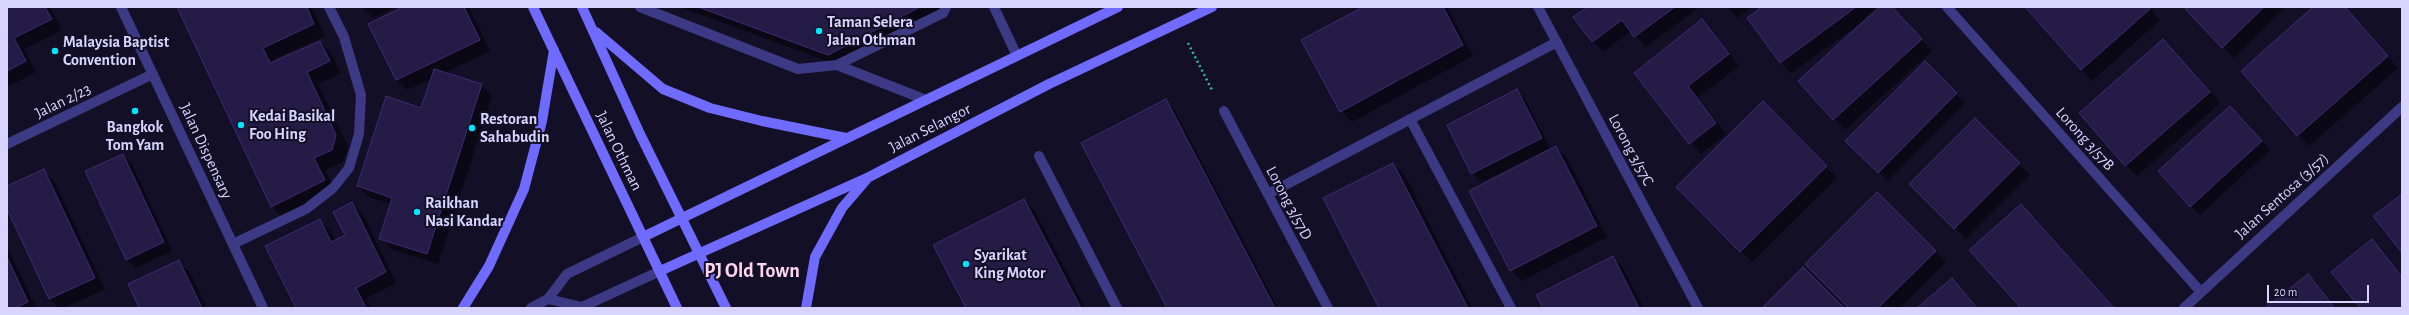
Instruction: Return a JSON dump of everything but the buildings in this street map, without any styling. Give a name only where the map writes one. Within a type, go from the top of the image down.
[{"type":"main road","name":"Jalan Othman","points":[[533,7],[677,308]]},
{"type":"main road","name":"Jalan Othman","points":[[582,7],[726,308]]},
{"type":"main road","name":"Jalan Selangor","points":[[643,237],[1118,7]]},
{"type":"main road","name":"Jalan Selangor","points":[[660,272],[869,177],[1049,84],[1212,7]]},
{"type":"main road","points":[[593,30],[662,89],[710,108],[762,122],[846,138]]},
{"type":"main road","points":[[463,308],[489,266],[524,189],[542,121],[554,50]]},
{"type":"main road","points":[[806,308],[815,257],[842,208],[869,177]]},
{"type":"street","name":"Jalan Dispensary","points":[[121,7],[263,308]]},
{"type":"street","points":[[233,244],[306,210],[333,188],[349,168],[359,134],[361,94],[344,37],[330,7]]},
{"type":"street","points":[[640,7],[798,69],[837,65],[943,14],[946,7]]},
{"type":"street","points":[[994,7],[1017,56]]},
{"type":"street","name":"Lorong 3/57C","points":[[1538,7],[1698,308]]},
{"type":"street","name":"Lorong 3/57B","points":[[1947,7],[2200,291]]},
{"type":"street","points":[[1268,194],[1557,42]]},
{"type":"street","points":[[837,65],[926,100]]},
{"type":"street","name":"Jalan 2/23","points":[[7,144],[153,74]]},
{"type":"street","name":"Jalan Sentosa (3/57)","points":[[2184,308],[2200,291],[2402,108]]},
{"type":"street","name":"Lorong 3/57D","points":[[1224,112],[1328,308]]},
{"type":"street","points":[[1410,119],[1511,308]]},
{"type":"street","points":[[1039,156],[1117,308]]},
{"type":"street","points":[[531,308],[548,300],[567,274],[643,237]]},
{"type":"street","points":[[548,300],[582,307],[660,272]]},
{"type":"path","points":[[1177,23],[1224,112]]},
{"type":"place","name":"Taman Selera Jalan Othman","points":[[819,31]]},
{"type":"place","name":"Malaysia Baptist Convention","points":[[55,51]]},
{"type":"place","name":"Bangkok Tom Yam","points":[[135,111]]},
{"type":"place","name":"Kedai Basikal Foo Hing","points":[[241,125]]},
{"type":"place","name":"Restoran Sahabudin","points":[[472,128]]},
{"type":"place","name":"Raikhan Nasi Kandar","points":[[417,212]]},
{"type":"place","name":"Syarikat King Motor","points":[[966,264]]},
{"type":"district","name":"PJ Old Town","points":[[752,271]]}]
